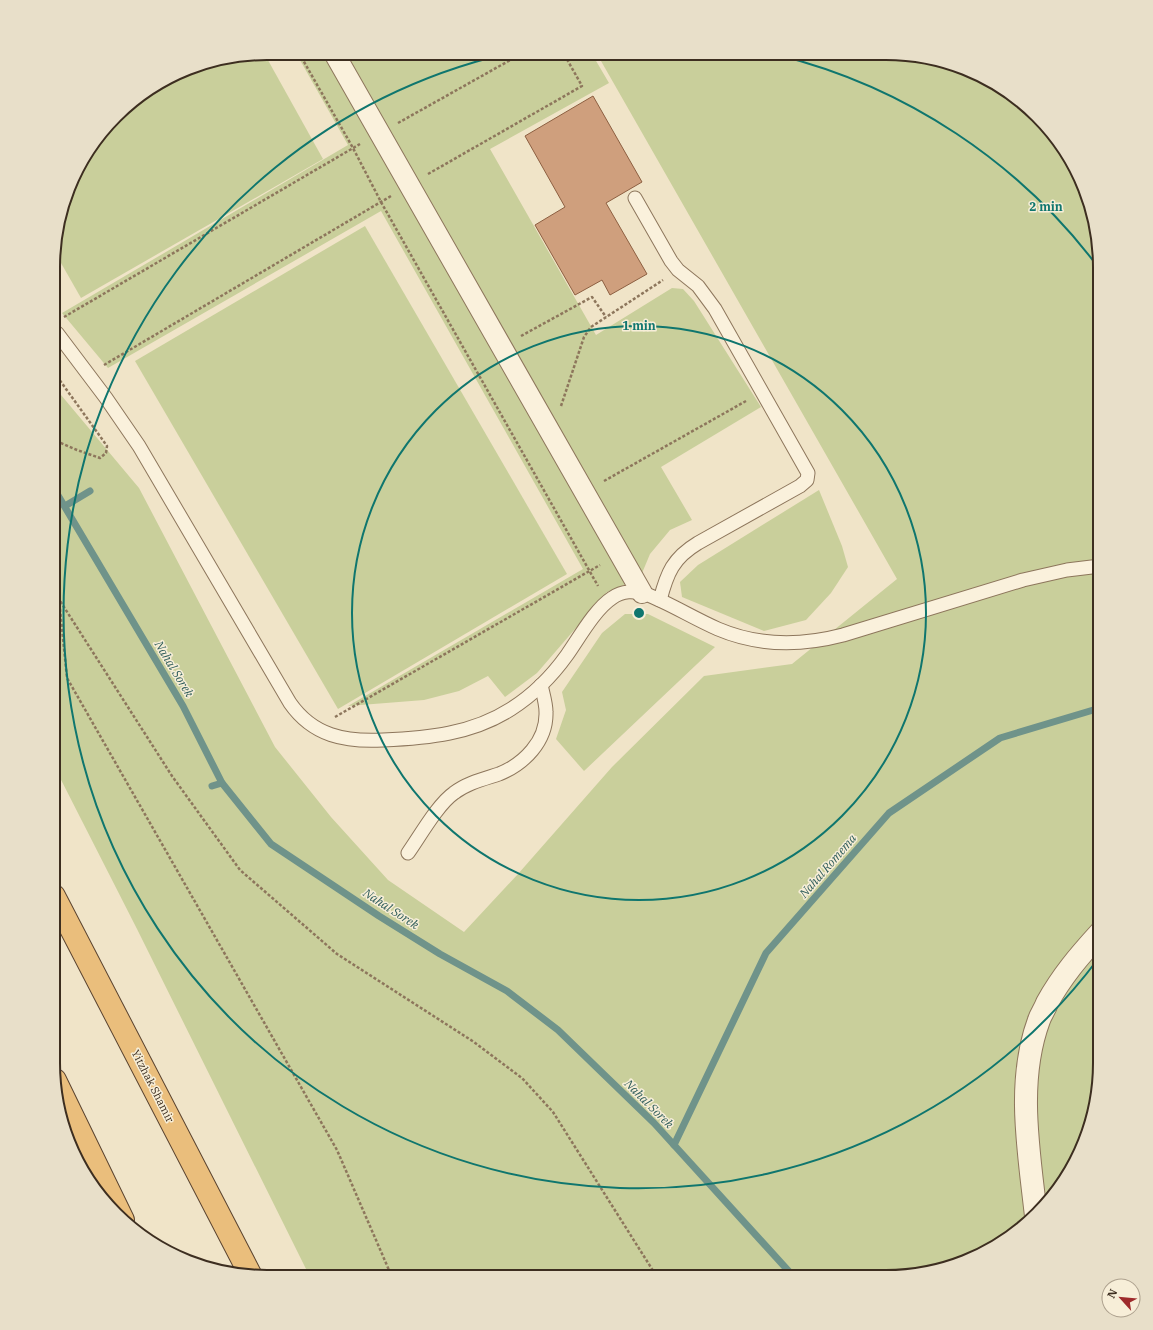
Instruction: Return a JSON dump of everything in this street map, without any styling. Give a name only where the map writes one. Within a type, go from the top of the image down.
[{"type":"highway","name":"Yitzhak Shamir","points":[[60,907],[247,1269]]},
{"type":"highway","points":[[63,1095],[115,1204]]},
{"type":"street","points":[[338,60],[642,593]]},
{"type":"street","points":[[1035,1206],[1027,1134],[1026,1093],[1029,1055],[1039,1019],[1058,983],[1093,941]]},
{"type":"lane","points":[[635,198],[671,261],[678,270],[698,286],[715,309],[808,473],[807,480],[800,486],[698,543],[685,552],[671,568],[665,580],[660,600]]},
{"type":"lane","points":[[60,338],[115,409],[139,446],[290,703],[302,717],[316,728],[327,734],[340,738],[367,741],[419,738],[450,734],[470,728],[496,717],[510,709],[541,686],[566,657],[607,602],[613,597],[626,592],[642,593],[660,600],[701,621],[734,635],[766,642],[797,643],[843,635],[1023,580],[1067,570],[1093,567]]},
{"type":"lane","points":[[408,853],[450,796],[462,788],[511,768],[530,754],[542,735],[545,725],[545,700],[541,686]]},
{"type":"path","points":[[303,60],[353,148],[381,202],[607,602]]},
{"type":"path","points":[[64,317],[379,133],[511,60]]},
{"type":"path","points":[[88,374],[409,185],[582,86],[567,60]]},
{"type":"path","points":[[551,435],[584,337],[591,327],[678,270]]},
{"type":"path","points":[[501,346],[592,298],[606,318]]},
{"type":"path","points":[[60,381],[107,446],[106,454],[100,458],[60,443]]},
{"type":"path","points":[[584,492],[763,392]]},
{"type":"path","points":[[316,728],[619,553]]},
{"type":"path","points":[[60,600],[172,776],[240,870],[337,954],[474,1042],[522,1078],[553,1112],[653,1270]]},
{"type":"path","points":[[60,608],[67,678],[337,1150],[389,1270]]},
{"type":"green space","points":[[253,60],[268,60],[323,159],[81,298],[60,261],[64,226],[71,200],[81,175],[111,130],[130,111],[175,81],[200,71],[226,64]]},
{"type":"green space","points":[[300,60],[596,60],[609,83],[490,149],[596,335],[672,288],[683,289],[694,301],[761,407],[661,467],[692,520],[670,530],[650,554],[640,578],[607,592],[537,673],[505,697],[488,676],[459,691],[424,700],[348,706],[583,569],[381,211],[108,368],[62,313],[348,145]]},
{"type":"green space","points":[[600,60],[900,60],[940,67],[978,81],[1023,111],[1042,130],[1072,175],[1086,213],[1093,253],[1093,1077],[1086,1117],[1072,1155],[1065,1167],[1042,1200],[1023,1219],[978,1249],[953,1259],[927,1266],[900,1270],[307,1270],[60,778],[60,394],[139,488],[275,747],[331,817],[388,880],[464,932],[518,874],[612,767],[704,676],[792,664],[897,579]]},
{"type":"green space","points":[[365,226],[567,574],[338,709],[135,361]]},
{"type":"green space","points":[[819,490],[842,546],[848,567],[831,593],[806,620],[764,631],[682,597],[680,582],[698,565]]},
{"type":"green space","points":[[625,614],[648,614],[715,647],[584,771],[556,739],[566,710],[562,692],[602,633]]},
{"type":"building","points":[[593,96],[642,182],[606,203],[647,274],[610,295],[602,280],[575,295],[535,225],[565,207],[525,136]]},
{"type":"waterway","points":[[65,506],[90,491]]},
{"type":"waterway","name":"Nahal Sorek","points":[[60,499],[183,706],[222,783],[271,844],[379,916],[440,954],[507,991],[558,1030],[654,1123],[788,1270]]},
{"type":"waterway","name":"Nahal Romema","points":[[674,1145],[766,953],[889,813],[1000,738],[1093,710]]},
{"type":"waterway","points":[[212,786],[222,783]]}]
